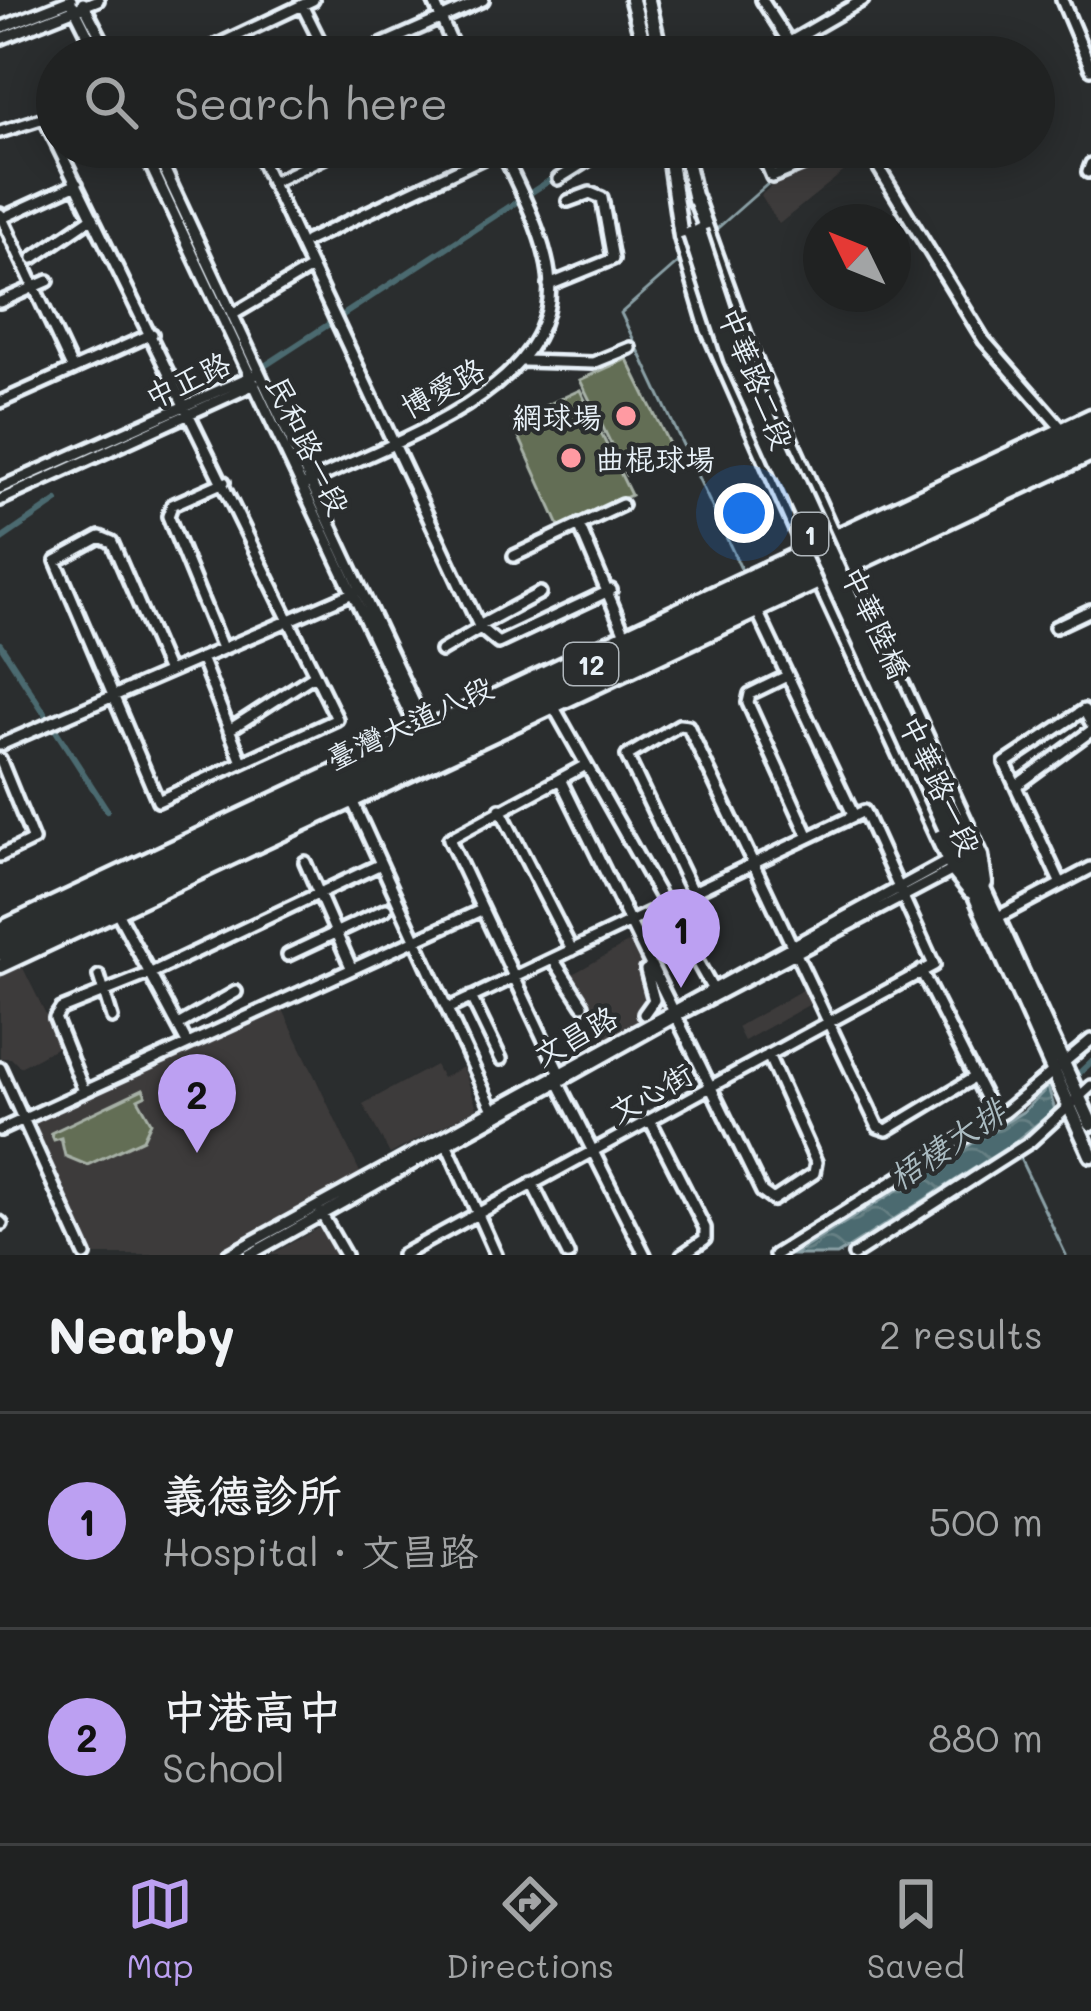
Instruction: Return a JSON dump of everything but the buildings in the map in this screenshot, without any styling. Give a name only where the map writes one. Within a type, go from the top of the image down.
[{"type":"main road","points":[[632,0],[641,36]]},
{"type":"main road","points":[[648,0],[656,36]]},
{"type":"main road","name":"中華路二段","points":[[672,168],[681,237],[708,329],[812,566]]},
{"type":"main road","name":"中華路二段","points":[[688,168],[750,350],[841,552]]},
{"type":"main road","name":"中華路二段","points":[[695,197],[695,232]]},
{"type":"main road","name":"中華路二段","points":[[678,202],[695,232]]},
{"type":"main road","name":"中華陸橋","points":[[695,232],[740,355],[950,826]]},
{"type":"main road","name":"臺灣大道八段","points":[[841,552],[1091,416]]},
{"type":"main road","name":"臺灣大道八段","points":[[0,941],[108,896],[429,746],[1091,429]]},
{"type":"main road","name":"臺灣大道八段","points":[[0,953],[108,896],[429,746],[554,700],[633,650],[1091,441]]},
{"type":"main road","name":"臺灣大道八段","points":[[841,552],[1091,454]]},
{"type":"main road","name":"中華路一段","points":[[841,552],[981,856],[985,883]]},
{"type":"main road","name":"臺灣大道八段","points":[[633,650],[757,611],[812,566]]},
{"type":"main road","name":"中華路一段","points":[[812,566],[950,865],[970,891]]},
{"type":"main road","name":"中華路一段","points":[[950,826],[1000,916],[1066,1067],[1073,1101]]},
{"type":"main road","name":"中華路一段","points":[[950,826],[970,891],[1053,1076],[1087,1126],[1091,1155]]},
{"type":"main road","name":"臺灣大道八段","points":[[0,928],[108,896]]},
{"type":"main road","name":"臺灣大道八段","points":[[0,966],[108,896]]},
{"type":"street","points":[[0,28],[98,0]]},
{"type":"street","points":[[243,36],[313,0]]},
{"type":"street","points":[[433,0],[449,36]]},
{"type":"street","points":[[399,36],[482,0]]},
{"type":"street","points":[[761,0],[789,36]]},
{"type":"street","points":[[838,14],[840,0]]},
{"type":"street","points":[[801,36],[862,0]]},
{"type":"street","points":[[1062,0],[1091,68]]},
{"type":"street","points":[[0,39],[76,3]]},
{"type":"street","points":[[76,3],[90,36]]},
{"type":"street","points":[[76,3],[97,36]]},
{"type":"street","points":[[302,5],[318,36]]},
{"type":"street","points":[[0,132],[36,121]]},
{"type":"street","points":[[69,168],[337,719],[158,801],[56,561],[100,537],[112,542],[168,672]]},
{"type":"street","name":"民和路一段","points":[[152,168],[429,746]]},
{"type":"street","name":"民和路一段","points":[[164,168],[232,315],[254,378]]},
{"type":"street","points":[[264,168],[479,627],[498,643],[610,590]]},
{"type":"street","points":[[271,183],[302,168]]},
{"type":"street","points":[[307,241],[461,168]]},
{"type":"street","name":"博愛路","points":[[306,484],[491,391],[524,362],[539,337],[549,285],[547,259],[510,168]]},
{"type":"street","points":[[558,179],[574,168]]},
{"type":"street","points":[[768,168],[772,177],[795,168]]},
{"type":"street","points":[[879,168],[985,340],[1062,429]]},
{"type":"street","points":[[72,368],[1,217],[77,184]]},
{"type":"street","points":[[549,285],[613,259],[602,199],[590,194],[568,201]]},
{"type":"street","points":[[33,258],[93,217]]},
{"type":"street","points":[[232,315],[311,268]]},
{"type":"street","points":[[0,302],[48,281]]},
{"type":"street","points":[[0,402],[152,334]]},
{"type":"street","points":[[524,362],[593,363],[630,349]]},
{"type":"street","name":"中正路","points":[[0,500],[254,378]]},
{"type":"street","name":"中正路","points":[[0,488],[189,411]]},
{"type":"street","points":[[222,647],[168,516],[172,505],[224,482]]},
{"type":"street","points":[[514,556],[622,505]]},
{"type":"street","points":[[580,525],[633,650]]},
{"type":"street","points":[[0,745],[358,590]]},
{"type":"street","points":[[441,651],[540,592]]},
{"type":"street","points":[[1055,627],[1091,610]]},
{"type":"street","points":[[757,611],[901,891],[934,964],[921,970],[995,1117]]},
{"type":"street","points":[[201,658],[242,762]]},
{"type":"street","points":[[229,730],[313,676]]},
{"type":"street","points":[[787,676],[750,694],[748,703],[809,836]]},
{"type":"street","points":[[554,700],[584,766],[712,988]]},
{"type":"street","points":[[1016,786],[1091,727],[1084,710],[1005,763],[1061,884]]},
{"type":"street","points":[[692,892],[628,750],[679,724],[688,726],[878,1127],[886,1130],[975,1077]]},
{"type":"street","points":[[0,759],[33,840],[0,856]]},
{"type":"street","points":[[584,766],[448,839],[560,1072],[559,1084],[645,1255]]},
{"type":"street","points":[[560,779],[709,1087],[763,1192],[773,1200],[814,1173],[816,1162],[768,1055]]},
{"type":"street","points":[[344,785],[492,1109],[503,1115]]},
{"type":"street","points":[[500,809],[572,950]]},
{"type":"street","points":[[447,1009],[859,813]]},
{"type":"street","points":[[305,862],[352,967]]},
{"type":"street","points":[[84,1090],[55,1018],[61,1009],[151,973],[381,864]]},
{"type":"street","name":"文昌路","points":[[249,1255],[492,1109],[950,865]]},
{"type":"street","points":[[1000,916],[1091,868]]},
{"type":"street","points":[[108,896],[187,1043]]},
{"type":"street","points":[[288,956],[386,909]]},
{"type":"street","points":[[0,1130],[479,911]]},
{"type":"street","name":"文昌路","points":[[227,1255],[321,1212],[503,1115],[712,988],[791,950]]},
{"type":"street","points":[[553,958],[584,1005]]},
{"type":"street","points":[[644,1014],[654,1000],[646,970]]},
{"type":"street","name":"文心街","points":[[402,1255],[422,1250],[477,1213],[921,970]]},
{"type":"street","points":[[99,976],[112,1018]]},
{"type":"street","points":[[178,1025],[236,992]]},
{"type":"street","points":[[471,998],[501,1059]]},
{"type":"street","points":[[775,1255],[995,1117],[1066,1067],[1091,1040]]},
{"type":"street","points":[[0,1068],[85,1255]]},
{"type":"street","points":[[854,1255],[1030,1142],[1091,1086]]},
{"type":"street","points":[[650,1120],[705,1228],[705,1239],[682,1255]]},
{"type":"street","points":[[447,1145],[496,1255]]},
{"type":"street","points":[[532,1183],[568,1255]]},
{"type":"street","points":[[321,1212],[345,1255]]},
{"type":"shaded area","points":[[791,168],[848,168],[803,204],[779,224],[761,195]]},
{"type":"shaded area","points":[[635,939],[665,1007],[604,1040],[569,976]]},
{"type":"shaded area","points":[[22,966],[61,1045],[20,1067],[11,1058],[0,1058],[0,975]]},
{"type":"shaded area","points":[[804,989],[812,1003],[744,1041],[737,1027]]},
{"type":"shaded area","points":[[279,1001],[364,1181],[221,1255],[91,1255],[31,1125]]},
{"type":"shaded area","points":[[435,1065],[442,1078],[463,1067],[477,1108],[390,1154],[363,1104]]},
{"type":"shaded area","points":[[320,1227],[335,1255],[270,1255]]},
{"type":"green space","name":"網球場","points":[[627,359],[673,452],[626,475],[580,380]]},
{"type":"green space","name":"曲棍球場","points":[[580,390],[631,495],[560,528],[512,421]]},
{"type":"green space","points":[[143,1089],[146,1095],[138,1099],[151,1122],[143,1139],[87,1165],[65,1156],[61,1138],[54,1140],[51,1133]]},
{"type":"water","points":[[1048,1087],[1055,1110],[1008,1147],[837,1255],[793,1255],[1024,1111]]},
{"type":"waterway","points":[[778,16],[788,36]]},
{"type":"waterway","points":[[263,367],[558,175]]},
{"type":"waterway","points":[[711,234],[771,181]]},
{"type":"waterway","points":[[681,260],[621,313],[743,573]]},
{"type":"waterway","points":[[0,540],[57,501]]},
{"type":"waterway","points":[[0,644],[107,810]]},
{"type":"waterway","name":"梧棲大排","points":[[1072,1080],[1091,1062]]},
{"type":"waterway","points":[[1018,1154],[1066,1255]]},
{"type":"place","name":"網球場","points":[[626,416]]},
{"type":"place","name":"曲棍球場","points":[[571,458]]},
{"type":"place","name":"義德診所","points":[[681,988]]},
{"type":"place","name":"中港高中","points":[[197,1153]]}]
